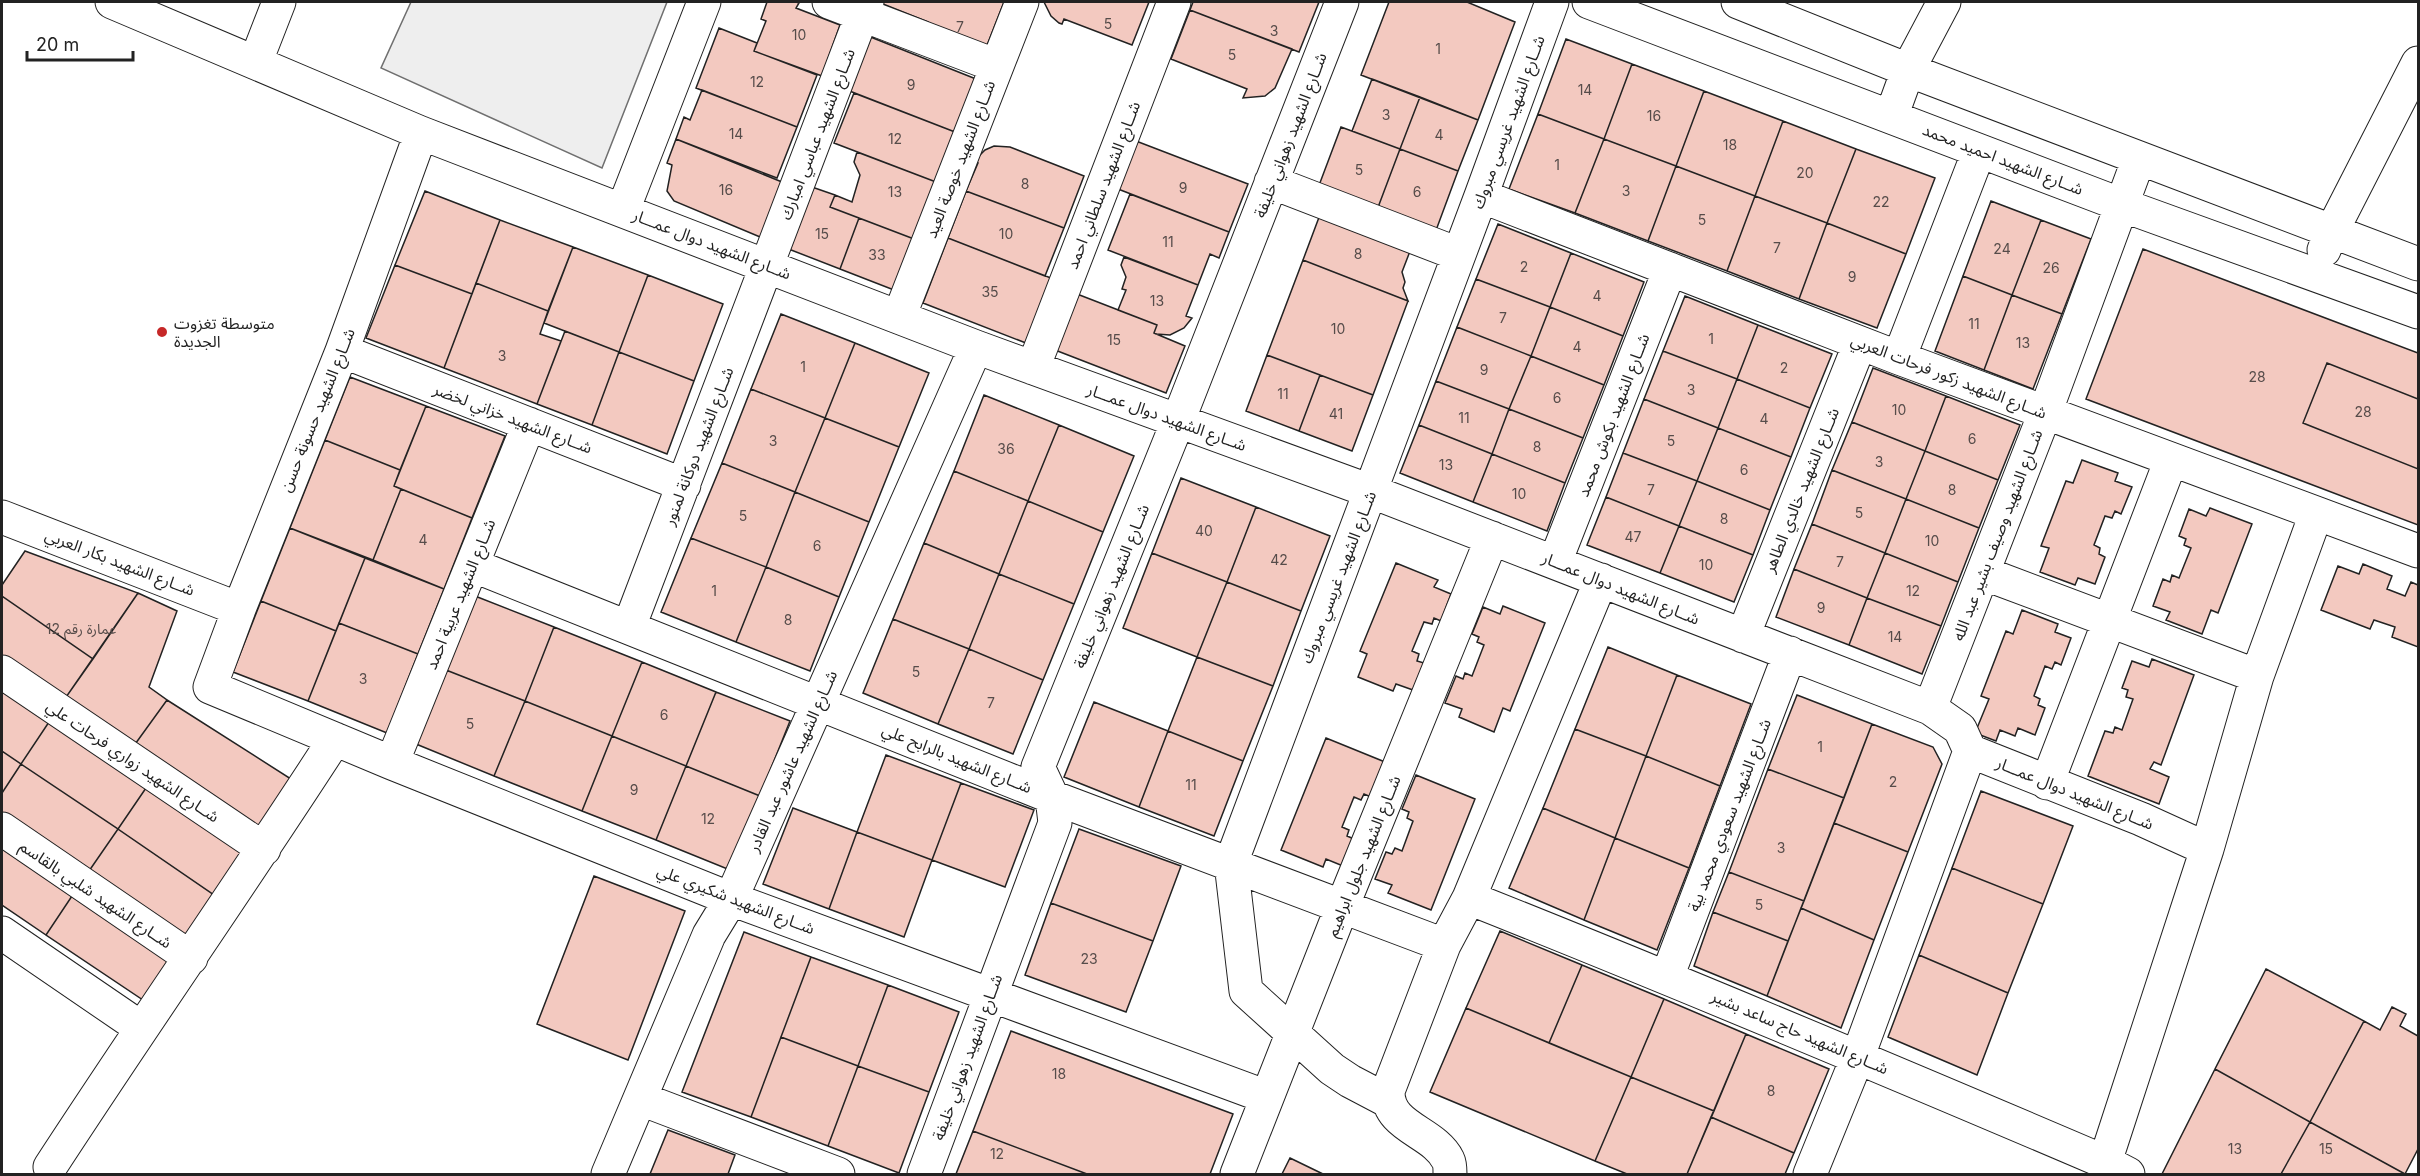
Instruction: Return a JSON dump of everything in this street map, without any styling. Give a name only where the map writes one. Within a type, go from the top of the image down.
[{"type":"street","name":"شــارع الشهيد دوال عمـــار","points":[[112,2],[422,133],[976,347],[1370,491],[1930,708],[1960,729],[1970,751],[2142,819],[2207,849]]},
{"type":"street","points":[[256,61],[279,2]]},
{"type":"street","points":[[623,210],[704,2]]},
{"type":"street","points":[[829,2],[865,8],[997,66]]},
{"type":"street","name":"شــارع الشهيد خوصة العيد","points":[[899,317],[1022,2]]},
{"type":"street","name":"شــارع الشهيد سلطاني احمد","points":[[1033,368],[1174,2]]},
{"type":"street","name":"شــارع الشهيد زهواني خليفة","points":[[924,1174],[1054,823],[1052,797],[1038,767],[1178,421],[1342,2]]},
{"type":"street","name":"شــارع الشهيد غريسي مبروك","points":[[1388,1101],[1332,1069],[1246,991],[1231,863],[1552,2]]},
{"type":"street","name":"شــارع الشهيد احميد محمد","points":[[1589,2],[2122,205],[2418,312]]},
{"type":"street","points":[[1738,2],[1908,70],[2418,264]]},
{"type":"street","points":[[1891,117],[1908,70],[1944,2]]},
{"type":"street","name":"شــارع الشهيد عباسي امبارك","points":[[767,266],[865,8]]},
{"type":"street","points":[[2315,274],[2332,231],[2418,63]]},
{"type":"street","name":"شــارع الشهيد حسونة حسن","points":[[210,687],[342,351],[422,133]]},
{"type":"street","points":[[1899,358],[1979,151]]},
{"type":"street","name":"شــارع الشهيد وصيف بشير عبد الله","points":[[1930,708],[2045,413],[2139,158]]},
{"type":"street","points":[[1272,182],[1458,254]]},
{"type":"street","name":"شــارع الشهيد زكور فرحات العربي","points":[[1481,196],[1899,358],[2418,551]]},
{"type":"street","name":"شــارع الشهيد دوكانة لمنور","points":[[629,627],[767,266]]},
{"type":"street","name":"شــارع الشهيد بكوش محمد","points":[[1555,562],[1670,269]]},
{"type":"street","name":"شــارع الشهيد خالدي الطاهر","points":[[1743,636],[1860,343]]},
{"type":"street","name":"شــارع الشهيد عاشور عبد القادر","points":[[608,1174],[709,935],[731,899],[976,347]]},
{"type":"street","name":"شــارع الشهيد خزاني لخضر","points":[[342,351],[684,485]]},
{"type":"street","name":"شــارع الشهيد عربية احمد","points":[[392,763],[529,424]]},
{"type":"street","points":[[2047,783],[2171,460]]},
{"type":"street","points":[[2116,1168],[2257,676],[2316,514]]},
{"type":"street","name":"شــارع الشهيد بكار العربي","points":[[7,528],[239,609]]},
{"type":"street","name":"شــارع الشهيد جلول ابراهيم","points":[[1237,1174],[1342,907],[1492,538]]},
{"type":"street","name":"شــارع الشهيد بالرابح علي","points":[[472,566],[1052,797],[1444,945]]},
{"type":"street","points":[[1983,573],[2257,676]]},
{"type":"street","points":[[1450,1174],[1448,1160],[1432,1142],[1397,1117],[1388,1101],[1388,1091],[1444,945],[1469,898],[1600,580]]},
{"type":"street","name":"شــارع الشهيد سعودي محمد بية","points":[[1667,977],[1790,653]]},
{"type":"street","name":"شــارع الشهيد زواري فرحات علي","points":[[2,672],[264,849]]},
{"type":"street","name":"شــارع الشهيد شكيري علي","points":[[210,687],[731,899],[1267,1097]]},
{"type":"street","points":[[50,1167],[141,1028],[264,849],[335,739]]},
{"type":"street","points":[[1810,1174],[1858,1056],[1970,751]]},
{"type":"street","name":"شــارع الشهيد شلبي بالقاسم","points":[[2,829],[191,958]]},
{"type":"street","name":"شــارع الشهيد حاج ساعد بشير","points":[[1469,898],[1858,1056],[2116,1168]]},
{"type":"street","points":[[2,933],[141,1028]]},
{"type":"street","points":[[641,1099],[838,1174]]},
{"type":"shaded area","points":[[411,2],[667,2],[602,168],[381,68]]},
{"type":"building","points":[[767,2],[796,2],[799,3],[796,8],[840,25],[822,76],[754,51],[766,21],[761,19]]},
{"type":"building","points":[[878,2],[1004,2],[984,53],[925,30],[928,22]]},
{"type":"building","points":[[1044,2],[1149,2],[1132,45],[1064,19],[1062,24],[1059,23],[1051,16]]},
{"type":"building","points":[[1193,2],[1319,2],[1299,52],[1190,10]]},
{"type":"building","points":[[1389,2],[1467,2],[1515,22],[1478,120],[1361,75]]},
{"type":"building","points":[[1190,10],[1292,49],[1275,88],[1265,96],[1243,98],[1247,89],[1171,59]]},
{"type":"building","points":[[719,28],[757,43],[754,51],[817,75],[797,127],[696,88]]},
{"type":"building","points":[[868,36],[976,79],[955,132],[847,90]]},
{"type":"building","points":[[1566,39],[1632,64],[1604,139],[1538,114]]},
{"type":"building","points":[[1632,64],[1704,91],[1676,166],[1604,139]]},
{"type":"building","points":[[1372,79],[1420,97],[1400,149],[1352,131]]},
{"type":"building","points":[[702,90],[797,127],[777,178],[676,139],[684,117],[690,120]]},
{"type":"building","points":[[1704,91],[1783,121],[1755,196],[1676,166]]},
{"type":"building","points":[[854,93],[955,132],[936,182],[834,143]]},
{"type":"building","points":[[1420,97],[1478,120],[1458,171],[1400,149]]},
{"type":"building","points":[[1538,114],[1604,139],[1575,213],[1509,189]]},
{"type":"building","points":[[1783,121],[1856,149],[1827,223],[1755,196]]},
{"type":"building","points":[[1341,127],[1400,149],[1377,210],[1318,188]]},
{"type":"building","points":[[676,139],[782,182],[765,239],[674,201],[667,191],[672,165],[667,163]]},
{"type":"building","points":[[1604,139],[1676,166],[1648,241],[1575,213]]},
{"type":"building","points":[[1136,141],[1248,184],[1229,232],[1118,189]]},
{"type":"building","points":[[994,146],[1010,147],[1084,176],[1064,228],[966,191],[978,163],[975,162],[976,159],[985,150]]},
{"type":"building","points":[[1400,149],[1458,171],[1435,233],[1377,210]]},
{"type":"building","points":[[1856,149],[1935,178],[1906,254],[1827,223]]},
{"type":"building","points":[[857,152],[936,182],[914,239],[830,207],[835,195],[852,202],[860,175],[854,162]]},
{"type":"building","points":[[1676,166],[1755,196],[1727,271],[1648,241]]},
{"type":"building","points":[[809,186],[835,195],[830,207],[859,218],[840,269],[786,248]]},
{"type":"building","points":[[425,191],[500,220],[472,294],[395,265]]},
{"type":"building","points":[[966,191],[1064,228],[1045,276],[948,238]]},
{"type":"building","points":[[1130,194],[1229,232],[1219,258],[1210,254],[1198,285],[1108,250]]},
{"type":"building","points":[[1755,196],[1827,223],[1799,299],[1727,271]]},
{"type":"building","points":[[1991,201],[2041,220],[2012,295],[1963,276]]},
{"type":"building","points":[[1321,212],[1412,246],[1402,272],[1405,282],[1403,288],[1408,301],[1303,260]]},
{"type":"building","points":[[859,218],[914,239],[894,290],[840,269]]},
{"type":"building","points":[[500,220],[573,247],[548,311],[476,283]]},
{"type":"building","points":[[2041,220],[2091,239],[2062,314],[2012,295]]},
{"type":"building","points":[[1827,223],[1906,254],[1877,328],[1799,299]]},
{"type":"building","points":[[1498,224],[1571,253],[1550,307],[1476,279]]},
{"type":"building","points":[[948,238],[1056,280],[1031,345],[923,303]]},
{"type":"building","points":[[573,247],[648,275],[619,352],[544,323]]},
{"type":"building","points":[[2143,249],[2418,353],[2418,525],[2086,399]]},
{"type":"building","points":[[1571,253],[1644,282],[1623,336],[1550,307]]},
{"type":"building","points":[[1124,257],[1198,285],[1186,316],[1192,318],[1184,328],[1170,335],[1156,334],[1154,333],[1157,325],[1118,310],[1126,290],[1122,289],[1126,277],[1121,265]]},
{"type":"building","points":[[1303,260],[1408,301],[1373,395],[1267,355]]},
{"type":"building","points":[[395,265],[472,294],[444,368],[366,338]]},
{"type":"building","points":[[648,275],[723,304],[694,381],[619,352]]},
{"type":"building","points":[[1963,276],[2012,295],[1984,370],[1935,351]]},
{"type":"building","points":[[1476,279],[1550,307],[1531,356],[1457,327]]},
{"type":"building","points":[[476,283],[548,311],[540,334],[561,341],[537,404],[444,368]]},
{"type":"building","points":[[1077,294],[1157,325],[1154,333],[1185,346],[1166,393],[1055,350]]},
{"type":"building","points":[[2012,295],[2062,314],[2033,389],[1984,370]]},
{"type":"building","points":[[1685,296],[1758,325],[1737,379],[1663,351]]},
{"type":"building","points":[[1550,307],[1623,336],[1604,385],[1531,356]]},
{"type":"building","points":[[781,314],[855,343],[825,418],[751,389]]},
{"type":"building","points":[[1758,325],[1832,354],[1810,408],[1737,379]]},
{"type":"building","points":[[1457,327],[1531,356],[1509,409],[1436,381]]},
{"type":"building","points":[[565,331],[619,352],[592,425],[537,404]]},
{"type":"building","points":[[855,343],[929,373],[899,447],[825,418]]},
{"type":"building","points":[[1663,351],[1737,379],[1718,428],[1644,399]]},
{"type":"building","points":[[619,352],[694,381],[667,454],[592,425]]},
{"type":"building","points":[[1267,355],[1320,375],[1299,431],[1246,411]]},
{"type":"building","points":[[1531,356],[1604,385],[1583,438],[1509,409]]},
{"type":"building","points":[[2327,363],[2418,399],[2418,469],[2303,423]]},
{"type":"building","points":[[1873,368],[1946,396],[1925,451],[1852,422]]},
{"type":"building","points":[[1320,375],[1373,395],[1352,451],[1299,431]]},
{"type":"building","points":[[350,377],[426,406],[400,470],[325,440]]},
{"type":"building","points":[[1737,379],[1810,408],[1791,457],[1718,428]]},
{"type":"building","points":[[1436,381],[1509,409],[1492,454],[1419,425]]},
{"type":"building","points":[[751,389],[825,418],[795,492],[722,463]]},
{"type":"building","points":[[984,395],[1059,425],[1028,501],[954,471]]},
{"type":"building","points":[[1946,396],[2020,425],[1998,480],[1925,451]]},
{"type":"building","points":[[1644,399],[1718,428],[1697,481],[1623,453]]},
{"type":"building","points":[[426,406],[505,436],[472,518],[394,486]]},
{"type":"building","points":[[1509,409],[1583,438],[1565,483],[1492,454]]},
{"type":"building","points":[[825,418],[899,447],[869,522],[795,492]]},
{"type":"building","points":[[1852,422],[1925,451],[1906,499],[1832,470]]},
{"type":"building","points":[[1059,425],[1134,456],[1103,532],[1028,501]]},
{"type":"building","points":[[1419,425],[1492,454],[1473,502],[1400,473]]},
{"type":"building","points":[[1718,428],[1791,457],[1770,510],[1697,481]]},
{"type":"building","points":[[325,440],[400,470],[394,486],[401,489],[373,560],[290,528]]},
{"type":"building","points":[[1925,451],[1998,480],[1979,528],[1906,499]]},
{"type":"building","points":[[1623,453],[1697,481],[1679,526],[1606,497]]},
{"type":"building","points":[[1492,454],[1565,483],[1547,531],[1473,502]]},
{"type":"building","points":[[2082,460],[2118,473],[2115,481],[2132,487],[2121,514],[2115,511],[2112,518],[2105,516],[2094,545],[2100,548],[2099,554],[2105,557],[2095,584],[2078,578],[2075,585],[2040,572],[2049,548],[2041,546],[2066,481],[2073,483]]},
{"type":"building","points":[[722,463],[795,492],[766,567],[691,538]]},
{"type":"building","points":[[1832,470],[1906,499],[1885,553],[1812,524]]},
{"type":"building","points":[[954,471],[1028,501],[999,574],[924,543]]},
{"type":"building","points":[[1181,478],[1256,507],[1227,582],[1152,553]]},
{"type":"building","points":[[1697,481],[1770,510],[1753,555],[1679,526]]},
{"type":"building","points":[[401,489],[472,518],[444,589],[373,560]]},
{"type":"building","points":[[795,492],[869,522],[839,597],[766,567]]},
{"type":"building","points":[[1606,497],[1679,526],[1660,573],[1587,545]]},
{"type":"building","points":[[1906,499],[1979,528],[1958,582],[1885,553]]},
{"type":"building","points":[[1028,501],[1103,532],[1074,604],[999,574]]},
{"type":"building","points":[[1256,507],[1330,536],[1301,611],[1227,582]]},
{"type":"building","points":[[2210,508],[2252,524],[2218,613],[2211,610],[2202,634],[2166,620],[2170,612],[2153,606],[2163,579],[2170,582],[2172,575],[2179,578],[2191,548],[2184,545],[2186,539],[2179,536],[2189,509],[2206,516]]},
{"type":"building","points":[[1812,524],[1885,553],[1867,598],[1794,569]]},
{"type":"building","points":[[1679,526],[1753,555],[1734,602],[1660,573]]},
{"type":"building","points":[[290,528],[365,558],[336,631],[261,601]]},
{"type":"building","points":[[691,538],[766,567],[736,642],[661,612]]},
{"type":"building","points":[[924,543],[999,574],[969,649],[893,619]]},
{"type":"building","points":[[25,551],[138,593],[93,659],[2,596],[2,585]]},
{"type":"building","points":[[1152,553],[1227,582],[1197,657],[1123,628]]},
{"type":"building","points":[[1885,553],[1958,582],[1941,626],[1867,598]]},
{"type":"building","points":[[365,558],[444,589],[418,654],[339,623]]},
{"type":"building","points":[[1396,563],[1438,580],[1434,587],[1451,594],[1441,621],[1434,618],[1432,624],[1424,622],[1412,651],[1419,654],[1417,661],[1424,663],[1413,690],[1396,684],[1393,691],[1358,677],[1367,654],[1360,651]]},
{"type":"building","points":[[2363,564],[2392,576],[2387,589],[2405,596],[2411,582],[2418,585],[2418,647],[2392,637],[2395,627],[2374,620],[2370,629],[2321,610],[2338,566],[2359,574]]},
{"type":"building","points":[[766,567],[839,597],[810,671],[736,642]]},
{"type":"building","points":[[1794,569],[1867,598],[1849,645],[1776,617]]},
{"type":"building","points":[[999,574],[1074,604],[1043,680],[969,649]]},
{"type":"building","points":[[1227,582],[1301,611],[1273,686],[1197,657]]},
{"type":"building","points":[[138,593],[177,611],[149,687],[167,700],[133,747],[64,700]]},
{"type":"building","points":[[2,596],[93,659],[64,700],[2,658]]},
{"type":"building","points":[[475,596],[554,627],[525,701],[446,670]]},
{"type":"building","points":[[1867,598],[1941,626],[1922,674],[1849,645]]},
{"type":"building","points":[[261,601],[336,631],[308,701],[233,672]]},
{"type":"building","points":[[1503,606],[1545,623],[1510,711],[1503,708],[1494,732],[1459,717],[1462,709],[1445,703],[1456,676],[1463,679],[1465,673],[1472,676],[1484,645],[1477,642],[1479,637],[1472,634],[1483,607],[1500,614]]},
{"type":"building","points":[[2022,610],[2058,624],[2055,632],[2071,638],[2061,665],[2055,662],[2052,669],[2045,666],[2034,696],[2040,699],[2038,705],[2045,708],[2035,735],[2018,728],[2015,736],[2000,730],[1996,741],[1975,733],[1989,699],[1981,696],[2006,631],[2013,634]]},
{"type":"building","points":[[893,619],[969,649],[938,724],[863,693]]},
{"type":"building","points":[[339,623],[418,654],[387,733],[308,701]]},
{"type":"building","points":[[554,627],[642,662],[612,736],[525,701]]},
{"type":"building","points":[[1608,647],[1677,675],[1646,756],[1575,729]]},
{"type":"building","points":[[969,649],[1043,680],[1013,754],[938,724]]},
{"type":"building","points":[[1197,657],[1273,686],[1243,761],[1168,731]]},
{"type":"building","points":[[2152,659],[2194,675],[2161,765],[2154,762],[2150,769],[2169,777],[2159,804],[2088,776],[2105,731],[2113,733],[2115,727],[2122,730],[2133,699],[2126,697],[2128,690],[2122,688],[2132,661],[2149,667]]},
{"type":"building","points":[[642,662],[716,692],[686,766],[612,736]]},
{"type":"building","points":[[446,670],[525,701],[494,776],[416,744]]},
{"type":"building","points":[[1677,675],[1751,704],[1720,786],[1646,756]]},
{"type":"building","points":[[2,689],[49,722],[21,764],[2,751]]},
{"type":"building","points":[[716,692],[790,721],[760,796],[686,766]]},
{"type":"building","points":[[1797,695],[1872,724],[1844,798],[1768,769]]},
{"type":"building","points":[[167,700],[291,779],[257,830],[133,747]]},
{"type":"building","points":[[525,701],[612,736],[582,811],[494,776]]},
{"type":"building","points":[[1094,702],[1168,731],[1139,807],[1064,777]]},
{"type":"building","points":[[49,722],[146,788],[118,829],[21,764]]},
{"type":"building","points":[[1872,724],[1933,747],[1942,764],[1908,852],[1834,823]]},
{"type":"building","points":[[1575,729],[1646,756],[1615,838],[1543,808]]},
{"type":"building","points":[[1168,731],[1243,761],[1214,836],[1139,807]]},
{"type":"building","points":[[612,736],[686,766],[656,840],[582,811]]},
{"type":"building","points":[[1326,738],[1385,762],[1371,797],[1364,794],[1361,800],[1354,797],[1342,827],[1349,830],[1347,836],[1354,839],[1343,866],[1326,859],[1323,867],[1281,850]]},
{"type":"building","points":[[2,751],[21,764],[2,793]]},
{"type":"building","points":[[886,755],[961,783],[932,860],[857,832]]},
{"type":"building","points":[[1646,756],[1720,786],[1689,868],[1615,838]]},
{"type":"building","points":[[21,764],[118,829],[89,871],[2,812],[2,793]]},
{"type":"building","points":[[686,766],[760,796],[730,870],[656,840]]},
{"type":"building","points":[[1768,769],[1844,798],[1804,901],[1729,872]]},
{"type":"building","points":[[1416,775],[1475,799],[1431,910],[1388,893],[1392,885],[1375,879],[1386,852],[1392,854],[1395,848],[1402,851],[1413,821],[1407,818],[1409,812],[1402,809]]},
{"type":"building","points":[[961,783],[1034,810],[1005,887],[932,860]]},
{"type":"building","points":[[146,788],[243,853],[214,895],[118,829]]},
{"type":"building","points":[[1981,791],[2073,826],[2043,904],[1952,868]]},
{"type":"building","points":[[793,808],[857,832],[829,909],[763,884]]},
{"type":"building","points":[[1543,808],[1615,838],[1584,920],[1509,888]]},
{"type":"building","points":[[1834,823],[1908,852],[1874,940],[1801,908]]},
{"type":"building","points":[[118,829],[214,895],[186,937],[89,871]]},
{"type":"building","points":[[1079,829],[1181,866],[1153,941],[1051,903]]},
{"type":"building","points":[[857,832],[932,860],[904,937],[829,909]]},
{"type":"building","points":[[1615,838],[1689,868],[1657,950],[1584,920]]},
{"type":"building","points":[[2,844],[74,893],[46,935],[2,905]]},
{"type":"building","points":[[1952,868],[2043,904],[2008,993],[1919,955]]},
{"type":"building","points":[[1729,872],[1804,901],[1788,941],[1713,912]]},
{"type":"building","points":[[594,876],[685,911],[628,1060],[537,1024]]},
{"type":"building","points":[[74,893],[171,959],[143,1000],[46,935]]},
{"type":"building","points":[[1051,903],[1153,941],[1126,1012],[1025,975]]},
{"type":"building","points":[[1801,908],[1874,940],[1841,1028],[1767,996]]},
{"type":"building","points":[[1713,912],[1788,941],[1767,996],[1694,966]]},
{"type":"building","points":[[1500,931],[1582,965],[1549,1043],[1466,1008]]},
{"type":"building","points":[[744,932],[811,957],[751,1117],[682,1092]]},
{"type":"building","points":[[1919,955],[2008,993],[1977,1075],[1888,1037]]},
{"type":"building","points":[[811,957],[888,985],[858,1066],[781,1037]]},
{"type":"building","points":[[1582,965],[1664,999],[1631,1077],[1549,1043]]},
{"type":"building","points":[[2266,969],[2364,1021],[2310,1122],[2215,1069]]},
{"type":"building","points":[[888,985],[959,1012],[929,1092],[858,1066]]},
{"type":"building","points":[[1664,999],[1746,1034],[1714,1111],[1631,1077]]},
{"type":"building","points":[[2392,1007],[2406,1014],[2400,1026],[2418,1036],[2418,1149],[2405,1174],[2310,1122],[2364,1021],[2380,1030]]},
{"type":"building","points":[[1466,1008],[1631,1077],[1595,1161],[1430,1092]]},
{"type":"building","points":[[1011,1031],[1233,1114],[1210,1174],[1087,1174],[973,1131]]},
{"type":"building","points":[[1746,1034],[1829,1069],[1794,1153],[1711,1117]]},
{"type":"building","points":[[781,1037],[858,1066],[828,1146],[751,1117]]},
{"type":"building","points":[[858,1066],[929,1092],[899,1173],[828,1146]]},
{"type":"building","points":[[2215,1069],[2310,1122],[2281,1174],[2162,1174]]},
{"type":"building","points":[[1631,1077],[1714,1111],[1687,1174],[1627,1174],[1595,1161]]},
{"type":"building","points":[[1711,1117],[1794,1153],[1785,1174],[1687,1174]]},
{"type":"building","points":[[2310,1122],[2405,1174],[2281,1174]]},
{"type":"building","points":[[668,1130],[735,1155],[728,1174],[650,1174]]},
{"type":"building","points":[[973,1131],[1087,1174],[956,1174]]},
{"type":"building","points":[[1290,1158],[1323,1174],[1282,1174]]},
{"type":"place","name":"متوسطة تغزوت الجديدة","points":[[162,332]]}]
